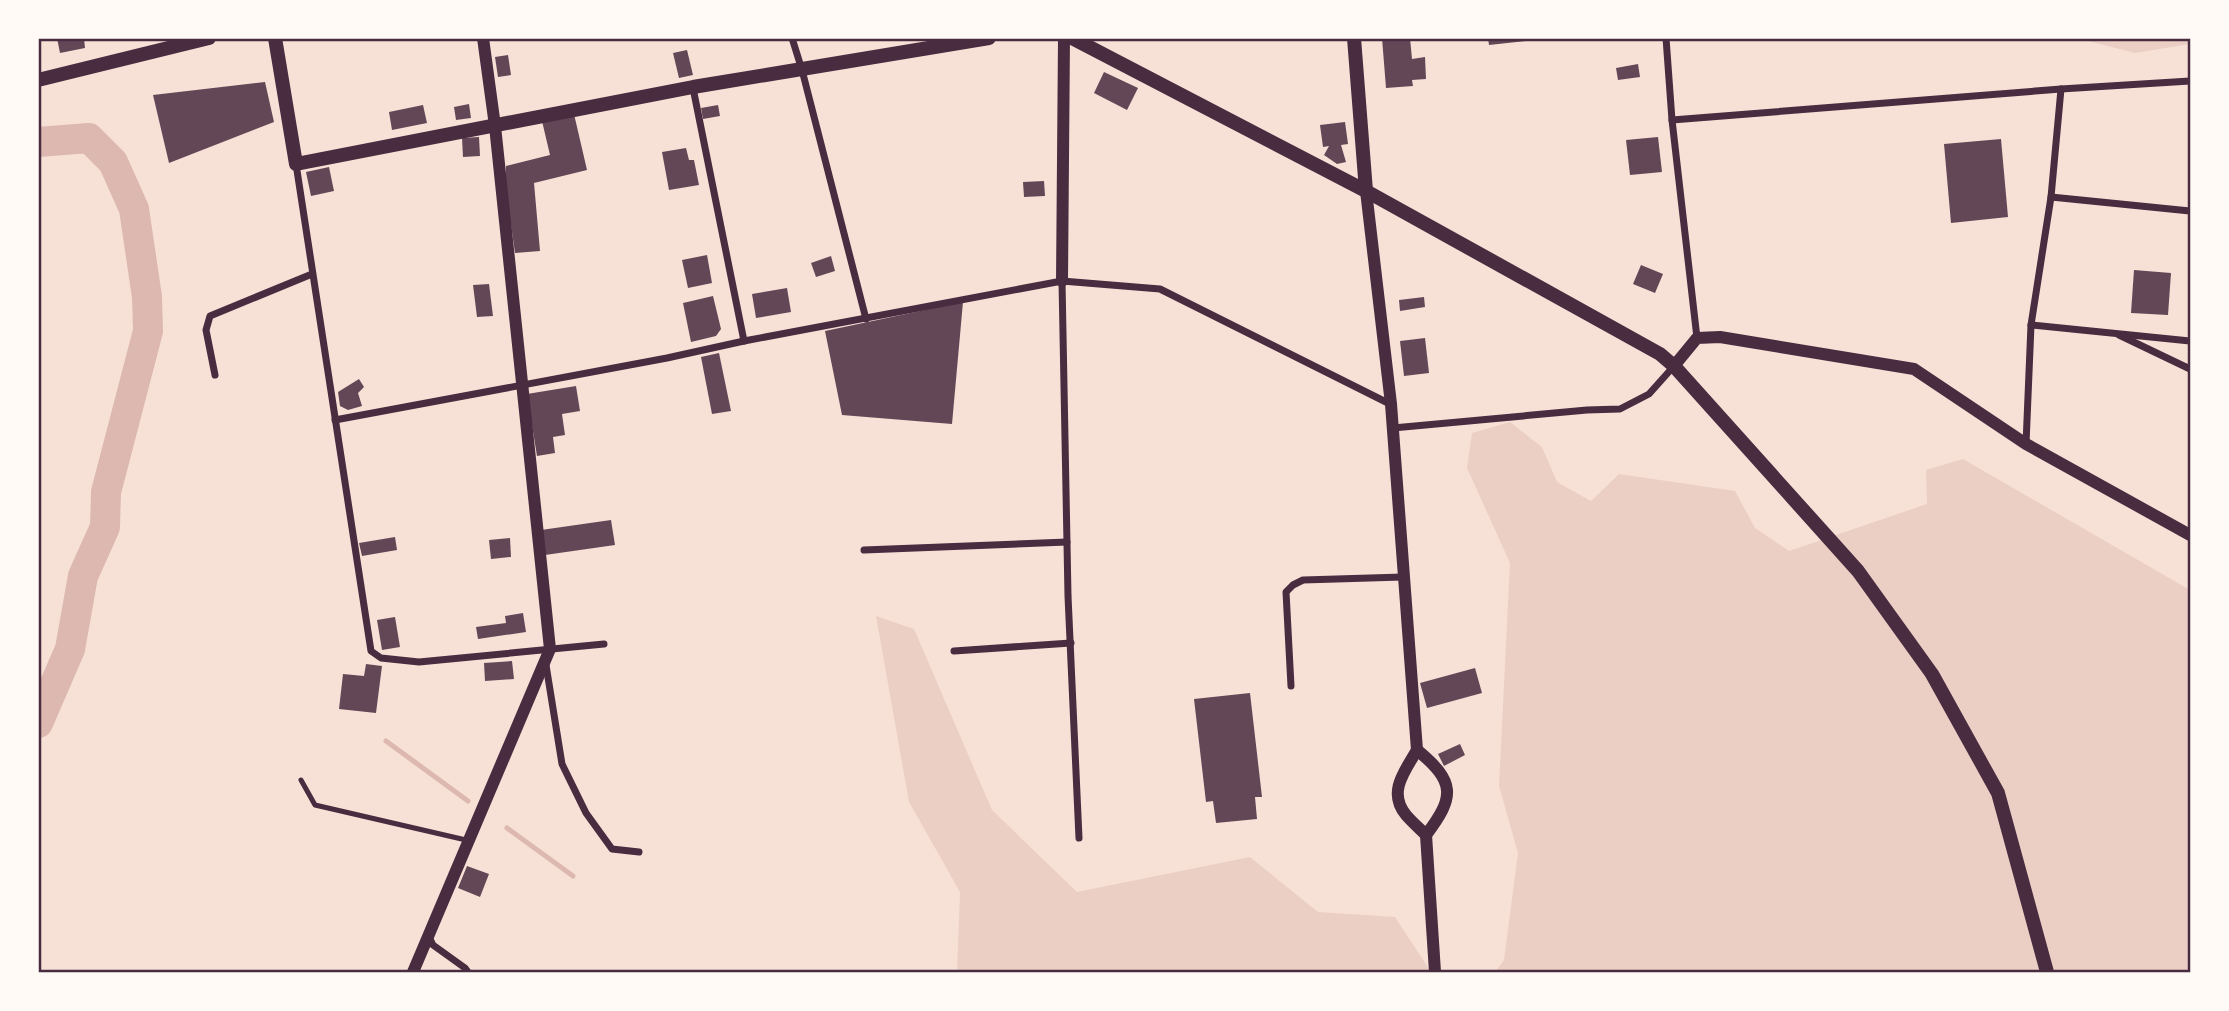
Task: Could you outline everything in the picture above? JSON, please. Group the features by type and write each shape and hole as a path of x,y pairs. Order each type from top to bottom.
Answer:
{"main road":[{"path":"38,79 209,38"},
{"path":"275,38 296,164 693,87 989,38"},
{"path":"1072,38 1366,191 1660,354 1674,366 1858,571 1932,674 1998,793 2047,972"},
{"path":"1354,38 1366,191"}],"street":[{"path":"483,38 522,385 547,655 562,764 586,813 612,849 639,852"},
{"path":"792,38 803,70 866,319"},
{"path":"1064,38 1062,281 1079,838"},
{"path":"1666,38 1672,120 1698,338"},
{"path":"1672,120 2190,81"},
{"path":"693,87 744,341"},
{"path":"2025,444 2031,325 2051,197 2062,89"},
{"path":"296,164 371,651 381,657 419,662 547,655 604,644"},
{"path":"1366,191 1391,404 1415,755 1399,780 1397,790 1408,818 1426,835"},
{"path":"2051,197 2190,211"},
{"path":"215,375 206,330 210,316 312,274"},
{"path":"335,420 1062,281 1160,289 1391,404"},
{"path":"2031,325 2190,341"},
{"path":"2112,332 2190,369"},
{"path":"1393,429 1620,410 1649,394 1698,338 1720,337 1914,369 2025,444 2190,535"},
{"path":"864,550 1068,542"},
{"path":"1291,686 1286,592 1293,585 1303,580 1403,577"},
{"path":"954,651 1071,643"},
{"path":"412,972 547,655"},
{"path":"1415,755 1442,775 1447,793 1442,812 1426,835 1435,972"},
{"path":"428,936 433,944 468,972"}],"lane":[{"path":"301,780 316,805 470,841"}],"shaded area":[{"path":"2190,38 2190,44 2135,53 2080,39"},
{"path":"1510,422 1542,447 1557,482 1591,501 1619,474 1735,491 1755,528 1789,551 1927,504 1926,470 1963,459 2190,590 2190,972 1495,972 1504,960 1518,853 1499,786 1510,563 1467,468 1472,433"},
{"path":"876,616 914,629 992,810 1077,892 1250,857 1318,912 1395,917 1431,972 957,972 960,892 909,802"}],"building":[{"path":"57,38 84,38 85,48 60,53"},
{"path":"1382,38 1410,38 1412,59 1425,57 1426,79 1412,80 1413,86 1386,88"},
{"path":"1488,38 1536,38 1536,40 1489,45"},
{"path":"687,50 693,75 679,78 673,53"},
{"path":"508,55 511,75 498,77 495,57"},
{"path":"1638,64 1640,77 1618,80 1616,68"},
{"path":"1104,72 1138,88 1127,110 1094,93"},
{"path":"265,82 274,122 169,163 153,95"},
{"path":"469,104 471,118 456,120 454,107"},
{"path":"423,105 427,123 392,130 389,112"},
{"path":"718,105 720,116 703,119 701,108"},
{"path":"574,114 587,170 534,183 540,251 515,253 506,189 506,166 550,155 542,121"},
{"path":"1345,122 1348,144 1341,145 1346,162 1337,164 1324,155 1329,146 1323,147 1320,125"},
{"path":"479,137 480,156 463,157 462,138"},
{"path":"1658,137 1662,172 1630,175 1626,140"},
{"path":"2001,139 2008,217 1951,223 1944,144"},
{"path":"686,148 689,160 694,160 699,185 669,190 662,152"},
{"path":"329,167 334,191 311,196 306,172"},
{"path":"1044,181 1045,196 1024,197 1023,182"},
{"path":"707,255 712,283 688,288 682,260"},
{"path":"831,256 835,271 816,277 811,263"},
{"path":"1641,265 1663,274 1655,293 1633,284"},
{"path":"2134,270 2171,273 2168,315 2131,313"},
{"path":"489,284 493,316 477,317 473,285"},
{"path":"787,288 791,312 756,318 752,294"},
{"path":"713,296 721,329 716,336 691,342 683,303"},
{"path":"1424,297 1425,307 1400,311 1399,300"},
{"path":"963,302 952,424 842,415 825,331"},
{"path":"1425,338 1429,373 1404,376 1400,341"},
{"path":"719,353 731,411 712,414 701,357"},
{"path":"359,379 364,387 358,393 362,406 348,410 340,406 338,392"},
{"path":"576,386 580,411 562,414 565,435 553,437 555,453 537,456 527,394"},
{"path":"611,520 615,545 545,555 541,530"},
{"path":"395,537 397,550 362,556 359,543"},
{"path":"510,538 511,557 491,559 489,540"},
{"path":"523,613 526,632 478,639 476,627 506,623 505,616"},
{"path":"395,617 400,647 382,650 377,620"},
{"path":"512,661 514,679 485,681 484,663"},
{"path":"366,664 382,666 376,713 339,709 343,674 364,676"},
{"path":"1475,668 1482,693 1427,708 1420,683"},
{"path":"1250,693 1262,797 1255,797 1257,819 1216,823 1213,801 1206,802 1194,699"},
{"path":"1460,744 1465,755 1444,766 1438,754"},
{"path":"467,866 489,874 480,897 458,888"}],"waterway":[{"path":"38,142 89,138 113,162 134,209 147,297 148,331 106,492 105,527 83,576 70,649 38,723"},
{"path":"386,741 468,801"},
{"path":"507,828 573,876"}]}
